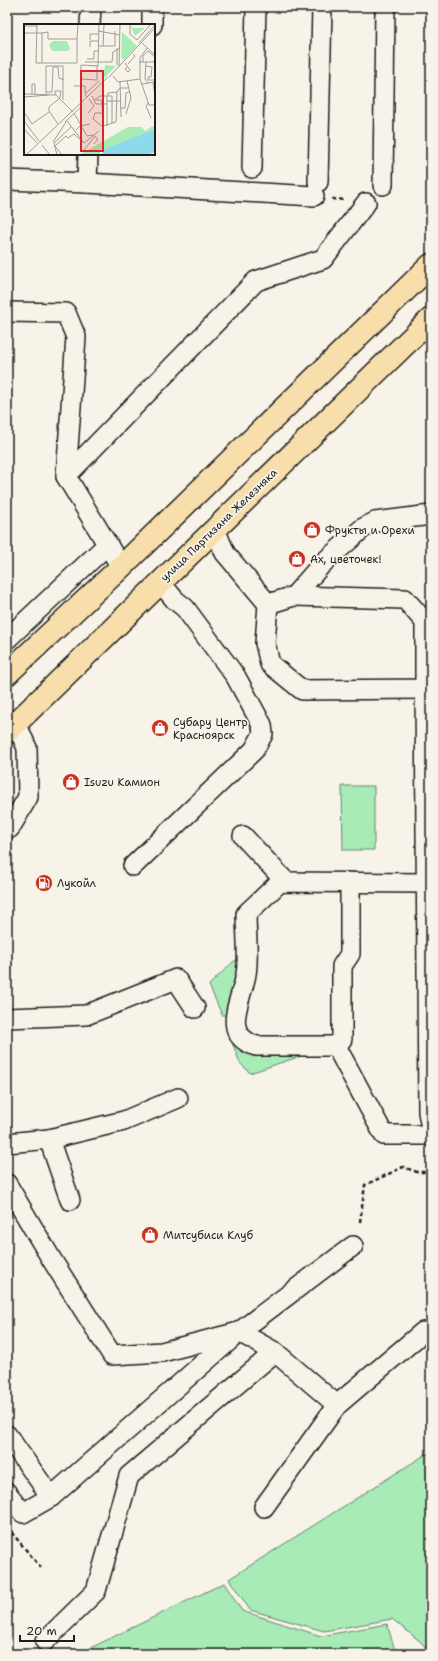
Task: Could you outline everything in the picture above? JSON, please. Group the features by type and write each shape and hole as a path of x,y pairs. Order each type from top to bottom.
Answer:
{"main road":[{"path":"7,674 121,566 431,265"},
{"name":"улица Партизана Железняка","path":"11,727 431,319"}],"lane":[{"path":"90,24 91,7"},
{"path":"152,7 152,24"},
{"path":"252,168 256,7"},
{"path":"7,180 316,189 322,7"},
{"path":"383,185 385,7"},
{"path":"87,183 88,155"},
{"path":"66,476 256,281 323,259 366,203"},
{"path":"7,312 66,313 76,337 66,476 121,566"},
{"path":"294,596 322,564 363,528 375,522 431,515"},
{"path":"215,529 225,553 268,604 265,642 270,664 302,690 428,689"},
{"path":"7,639 108,544"},
{"path":"133,866 254,750 263,734 262,725 236,677 185,608 175,600 160,582"},
{"path":"268,604 294,596 405,599 426,622 428,689 426,883 428,1112 431,1128"},
{"path":"10,828 28,797 27,748 11,727"},
{"path":"243,836 286,882"},
{"path":"350,882 350,954 342,966 342,1039 336,1046 256,1046 245,1042 236,1032 236,1007 246,973 246,914 280,882 350,882 426,883"},
{"path":"7,1018 86,1015 176,979 194,1008"},
{"path":"336,1046 384,1135 431,1135"},
{"path":"7,1143 50,1139 124,1121 178,1098"},
{"path":"50,1139 70,1200"},
{"path":"7,1184 52,1260 112,1355 162,1352 239,1332 275,1352 336,1405"},
{"path":"7,1493 24,1513 51,1497 239,1332 353,1246"},
{"path":"264,1507 336,1405 423,1332"},
{"path":"45,1641 96,1591 129,1476 275,1352"},
{"path":"7,1435 51,1497"}],"path":[{"path":"316,189 366,203"},
{"path":"360,1222 365,1185 403,1167 416,1172 431,1172"},
{"path":"7,1527 42,1569"},
{"path":"225,1654 242,1652 244,1654"}],"green space":[{"path":"342,786 374,786 374,850 343,850"},
{"path":"234,961 238,961 238,974 229,1015 222,1015 209,985"},
{"path":"232,1042 241,1051 251,1055 304,1055 250,1073 240,1063"},
{"path":"431,1451 431,1654 421,1642 392,1619 324,1631 250,1610 229,1579"},
{"path":"224,1583 242,1611 321,1636 387,1624 396,1654 78,1654"}],"place":[{"name":"Фрукты и Орехи","path":"312,530"},
{"name":"Ах, цветочек!","path":"297,559"},
{"name":"Субару Центр Красноярск","path":"160,728"},
{"name":"Isuzu Камион","path":"71,782"},
{"name":"Лукойл","path":"44,883"},
{"name":"Митсубиси Клуб","path":"150,1235"}]}
